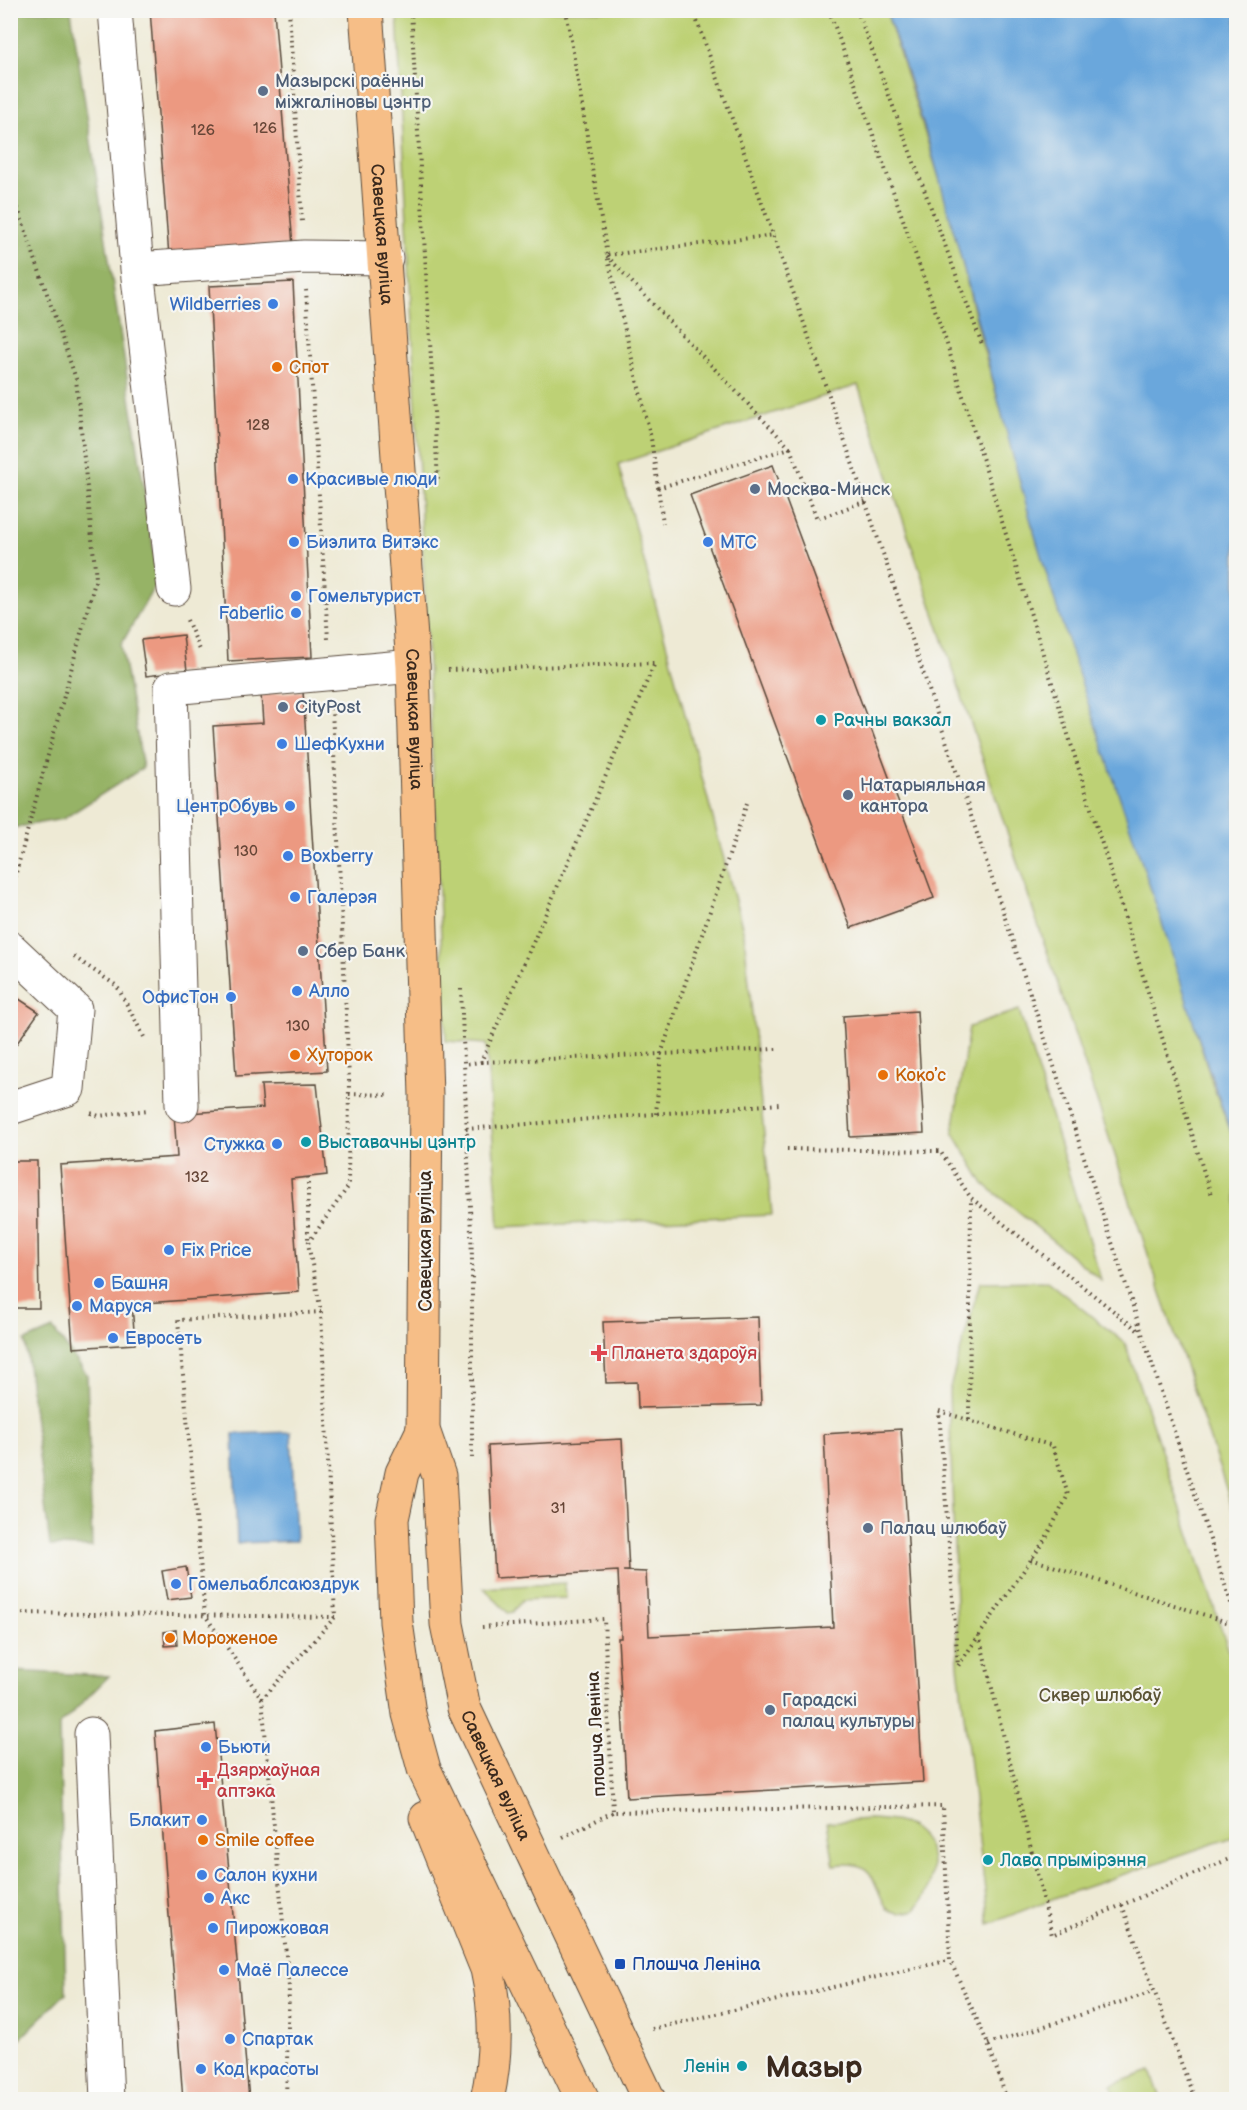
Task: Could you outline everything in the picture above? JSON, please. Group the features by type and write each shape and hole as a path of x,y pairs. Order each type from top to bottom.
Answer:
{"main road":[{"name":"Савецкая вуліца","path":"366,10 386,258 413,666 426,1096 423,1430 439,1476 447,1624 464,1708 649,2100"},
{"name":"Савецкая вуліца","path":"423,1430 402,1473 392,1519 396,1622 409,1714 424,1769 583,2100"},
{"path":"424,1769 422,1797 428,1825 487,1969 492,1990 496,2052 487,2100"}],"street":[{"path":"115,10 137,269 174,589"},
{"path":"137,269 304,257 386,258"},
{"path":"182,1105 171,688 413,666"},
{"path":"10,948 75,1009 68,1089 10,1108"},
{"path":"91,1734 107,2100"}],"path":[{"path":"289,10 330,674 349,1080 348,1187 308,1243"},
{"path":"566,10 607,255 651,438 663,523"},
{"path":"693,10 775,236 866,501 1236,1618"},
{"path":"829,10 945,338 1212,1195"},
{"path":"857,10 982,344"},
{"path":"10,185 76,379 96,578 14,889 10,895"},
{"path":"607,255 775,236"},
{"path":"607,255 790,448 817,519 866,501"},
{"path":"658,488 790,448"},
{"path":"174,589 204,659"},
{"path":"447,670 655,663 481,1062"},
{"path":"656,1114 661,1054 747,803"},
{"path":"10,882 14,889"},
{"path":"464,1064 777,1049"},
{"path":"466,1129 779,1104"},
{"path":"787,1149 940,1151 971,1198 1142,1333"},
{"path":"262,1699 335,1617 321,1312 308,1243 308,1177"},
{"path":"969,1420 971,1198"},
{"path":"286,2100 289,1987 262,1699 204,1615 178,1320 321,1312"},
{"path":"939,1411 969,1420 1053,1446 1068,1496 1046,1538 958,1665 939,1411"},
{"path":"1031,1559 1236,1625"},
{"path":"10,1613 335,1617"},
{"name":"плошча Леніна","path":"482,1638 481,1627 604,1619 613,1812 943,1806 950,1960 988,2044 1007,2100"},
{"path":"979,1635 1052,1935 1236,1856"},
{"path":"555,1840 613,1812"},
{"path":"1122,1905 1195,2100"},
{"path":"645,2030 950,1960"},
{"path":"988,2044 1153,1992"}],"green space":[{"path":"11,11 71,11 158,580 121,645 143,768 63,819 11,828"},
{"path":"397,11 886,11 949,209 982,344 1056,604 1176,964 1213,1086 1236,1145 1236,1518 858,385 618,464 744,934 772,1215 499,1227 486,1044 446,1041"},
{"path":"1019,1010 1101,1280 984,1184 953,1132 969,1027"},
{"name":"Сквер шлюбаў","path":"1047,1281 1125,1343 1236,1672 1236,1836 1057,1897 989,1924 958,1665 949,1391 980,1282"},
{"path":"53,1329 87,1375 92,1547 50,1546 25,1341"},
{"path":"565,1583 566,1598 522,1600 513,1612 508,1613 484,1588"},
{"path":"11,1671 109,1676 59,1726 66,1993 11,2048"},
{"path":"870,1819 907,1825 921,1836 928,1846 932,1868 931,1880 921,1902 914,1911 899,1913 888,1910 874,1881 865,1869 858,1865 834,1865 827,1822"},
{"path":"1151,2071 1161,2099 1105,2099 1116,2096 1112,2085"}],"water":[{"path":"886,11 1236,11 1236,1145 1203,1052 1055,603 1026,504 944,194"},
{"path":"291,1432 296,1541 237,1543 233,1434"}],"building":[{"path":"150,10 274,10 293,246 169,256"},
{"path":"293,282 312,657 228,661 209,286"},
{"name":"Рачны вакзал","path":"773,465 934,898 851,928 690,495"},
{"path":"183,635 187,671 146,676 141,640"},
{"path":"303,691 327,1071 236,1076 213,726 263,723 261,694"},
{"path":"10,993 39,1012 15,1046 10,1042"},
{"name":"Кокоʼс","path":"917,1011 924,1133 850,1137 843,1016"},
{"path":"317,1084 327,1175 291,1179 299,1292 132,1304 135,1344 73,1348 60,1165 177,1157 174,1114 263,1108 261,1085"},
{"path":"10,1161 37,1161 39,1308 10,1308"},
{"path":"758,1317 761,1405 638,1408 637,1382 606,1383 603,1322"},
{"path":"901,1429 923,1782 627,1798 618,1638 621,1638 618,1571 495,1578 488,1446 622,1439 629,1571 623,1571 646,1572 649,1636 833,1627 824,1434"},
{"name":"Гомельаблсаюздрук","path":"186,1567 191,1597 167,1600 162,1571"},
{"name":"Мороженое","path":"176,1630 177,1645 165,1646 164,1632"},
{"path":"215,1724 249,2100 183,2100 155,1731"}],"place":[{"name":"Мазырскі раённы міжгаліновы цэнтр","path":"263,91"},
{"name":"Wildberries","path":"273,304"},
{"name":"Спот","path":"277,367"},
{"name":"Красивые люди","path":"293,479"},
{"name":"Москва-Минск","path":"755,489"},
{"name":"Биэлита Витэкс","path":"294,542"},
{"name":"МТС","path":"708,542"},
{"name":"Гомельтурист","path":"296,596"},
{"name":"Faberlic","path":"296,613"},
{"name":"CityPost","path":"283,707"},
{"name":"Рачны вакзал","path":"821,720"},
{"name":"ШефКухни","path":"282,744"},
{"name":"Натарыяльная кантора","path":"848,795"},
{"name":"ЦентрОбувь","path":"290,806"},
{"name":"Boxberry","path":"288,856"},
{"name":"Галерэя","path":"295,897"},
{"name":"Сбер Банк","path":"303,951"},
{"name":"Алло","path":"297,991"},
{"name":"ОфисТон","path":"231,997"},
{"name":"Хуторок","path":"295,1055"},
{"name":"Кокоʼс","path":"883,1075"},
{"name":"Выставачны цэнтр","path":"306,1142"},
{"name":"Стужка","path":"277,1144"},
{"name":"Fix Price","path":"169,1250"},
{"name":"Башня","path":"99,1283"},
{"name":"Маруся","path":"77,1306"},
{"name":"Евросеть","path":"113,1338"},
{"name":"Планета здароўя","path":"599,1353"},
{"name":"Палац шлюбаў","path":"868,1528"},
{"name":"Гомельаблсаюздрук","path":"176,1584"},
{"name":"Мороженое","path":"170,1638"},
{"name":"Гарадскі палац культуры","path":"770,1710"},
{"name":"Бьюти","path":"206,1747"},
{"name":"Дзяржаўная аптэка","path":"205,1780"},
{"name":"Блакит","path":"202,1820"},
{"name":"Smile coffee","path":"203,1840"},
{"name":"Лава прымірэння","path":"988,1860"},
{"name":"Салон кухни","path":"202,1875"},
{"name":"Акс","path":"209,1898"},
{"name":"Пирожковая","path":"213,1928"},
{"name":"Плошча Леніна","path":"620,1964"},
{"name":"Маё Палессе","path":"224,1970"},
{"name":"Спартак","path":"230,2039"},
{"name":"Ленін","path":"742,2066"},
{"name":"Код красоты","path":"201,2069"}],"district":[{"name":"Мазыр","path":"814,2067"}]}
